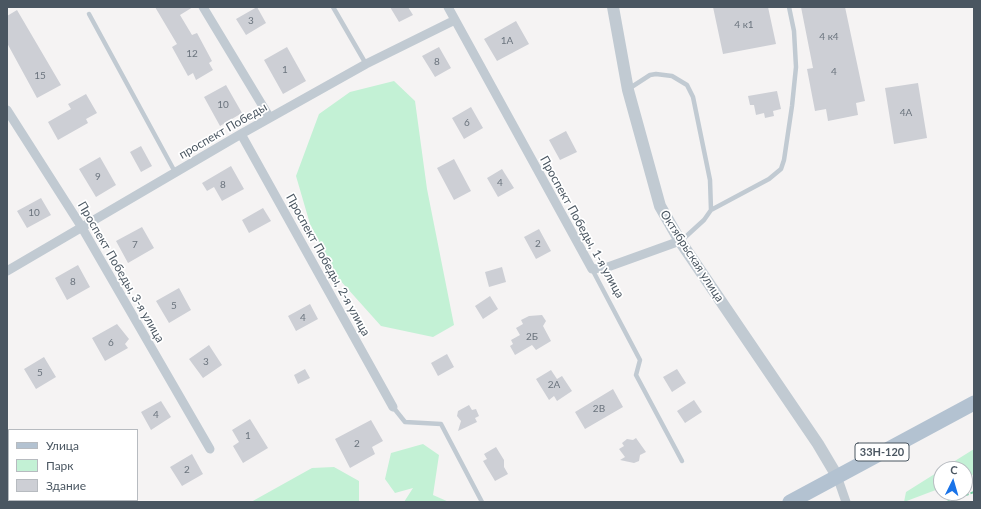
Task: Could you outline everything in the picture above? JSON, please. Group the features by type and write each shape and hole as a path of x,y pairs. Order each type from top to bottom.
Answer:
{"main road":[{"name":"33Н-120","path":"790,502 974,403"}],"street":[{"path":"203,7 270,118"},
{"name":"Проспект Победы, 1-я улица","path":"448,7 592,269"},
{"name":"Октябрьская улица","path":"613,7 628,90 660,206 680,241 818,444 837,476"},
{"name":"проспект Победы","path":"7,271 81,226 241,134 366,64 455,20"},
{"name":"Проспект Победы, 3-я улица","path":"7,110 81,226 210,449"},
{"name":"Проспект Победы, 2-я улица","path":"241,134 393,407"},
{"path":"592,269 605,268 680,241"},
{"path":"837,476 846,502"}],"lane":[{"path":"333,7 366,64"},
{"path":"680,241 704,220 711,210 769,178 781,169 784,160 796,67 794,31 789,7"},
{"path":"89,14 175,172"},
{"path":"628,90 642,79 656,74 672,76 687,85 693,97 710,180 711,210"},
{"name":"Проспект Победы, 1-я улица","path":"592,269 640,360 636,375 682,461"},
{"path":"393,407 405,422 441,424 482,502"}],"path":[{"path":"947,502 974,492"}],"green space":[{"path":"394,81 415,101 427,189 454,325 433,337 381,326 338,278 310,224 296,176 319,114 350,92"},
{"path":"423,444 439,455 433,495 449,502 404,502 413,488 395,493 385,479 391,453"},
{"path":"974,449 974,474 973,461 955,461"},
{"path":"334,467 359,481 359,502 251,502 312,468"},
{"path":"933,475 933,491 904,502 906,492"}],"building":[{"path":"155,7 193,7 180,15 192,35 197,33 212,61 209,63 213,70 196,80 193,73 188,76 172,47 177,44"},
{"path":"257,7 266,23 246,35 236,19"},
{"path":"390,7 408,7 413,15 399,22"},
{"path":"713,7 768,7 776,44 723,54"},
{"path":"801,7 845,7 865,101 856,103 858,115 828,121 826,109 815,111 807,69 813,68"},
{"path":"17,10 61,85 37,98 7,43 7,16"},
{"path":"516,21 529,44 497,61 484,39"},
{"path":"287,47 306,81 283,94 264,60"},
{"path":"439,47 451,68 435,77 422,56"},
{"path":"918,83 927,138 894,144 885,88"},
{"path":"226,85 242,113 220,126 204,97"},
{"path":"777,91 781,109 773,111 774,116 765,118 764,113 756,115 754,105 750,105 748,96"},
{"path":"86,94 97,113 86,119 88,123 58,140 48,122 71,109 68,104"},
{"path":"471,107 483,128 464,139 452,118"},
{"path":"566,131 577,152 560,160 549,140"},
{"path":"141,146 152,166 141,172 130,152"},
{"path":"100,157 116,185 96,197 79,169"},
{"path":"454,159 471,191 454,200 437,168"},
{"path":"231,166 244,189 222,201 214,187 207,191 202,183"},
{"path":"502,169 514,188 498,197 487,178"},
{"path":"41,198 51,215 27,228 17,211"},
{"path":"263,208 271,221 249,233 242,220"},
{"path":"142,227 154,248 128,263 116,241"},
{"path":"539,229 551,251 536,259 524,237"},
{"path":"78,265 90,287 67,300 55,278"},
{"path":"502,267 506,282 489,287 485,272"},
{"path":"179,288 191,310 169,323 156,301"},
{"path":"490,296 498,309 483,319 475,306"},
{"path":"310,304 318,319 296,331 288,316"},
{"path":"542,315 546,321 543,326 551,341 536,350 532,345 515,355 510,346 513,344 511,340 520,335 516,328 523,324 521,320 529,316"},
{"path":"117,324 129,339 125,344 128,348 105,361 92,338"},
{"path":"209,345 222,365 203,378 189,359"},
{"path":"447,354 454,367 438,376 431,363"},
{"path":"44,357 56,377 36,389 24,369"},
{"path":"305,369 310,378 298,384 294,375"},
{"path":"677,369 686,383 672,392 663,377"},
{"path":"551,370 557,379 562,376 572,391 557,401 554,396 549,400 536,379"},
{"path":"613,389 623,407 585,429 575,412"},
{"path":"694,400 702,412 685,423 677,411"},
{"path":"161,401 171,417 151,430 141,412"},
{"path":"469,405 472,410 476,409 479,416 475,418 477,422 458,431 461,421 457,416 458,411"},
{"path":"250,419 268,448 243,463 233,446 239,442 232,430"},
{"path":"371,420 383,441 372,447 375,454 350,468 335,439"},
{"path":"636,438 646,452 640,455 639,461 634,463 620,460 625,457 619,449 624,446 622,443 627,439 633,440"},
{"path":"496,447 504,460 504,467 508,474 495,481 483,461 487,459 484,454"},
{"path":"192,454 203,474 182,486 170,467"}]}
